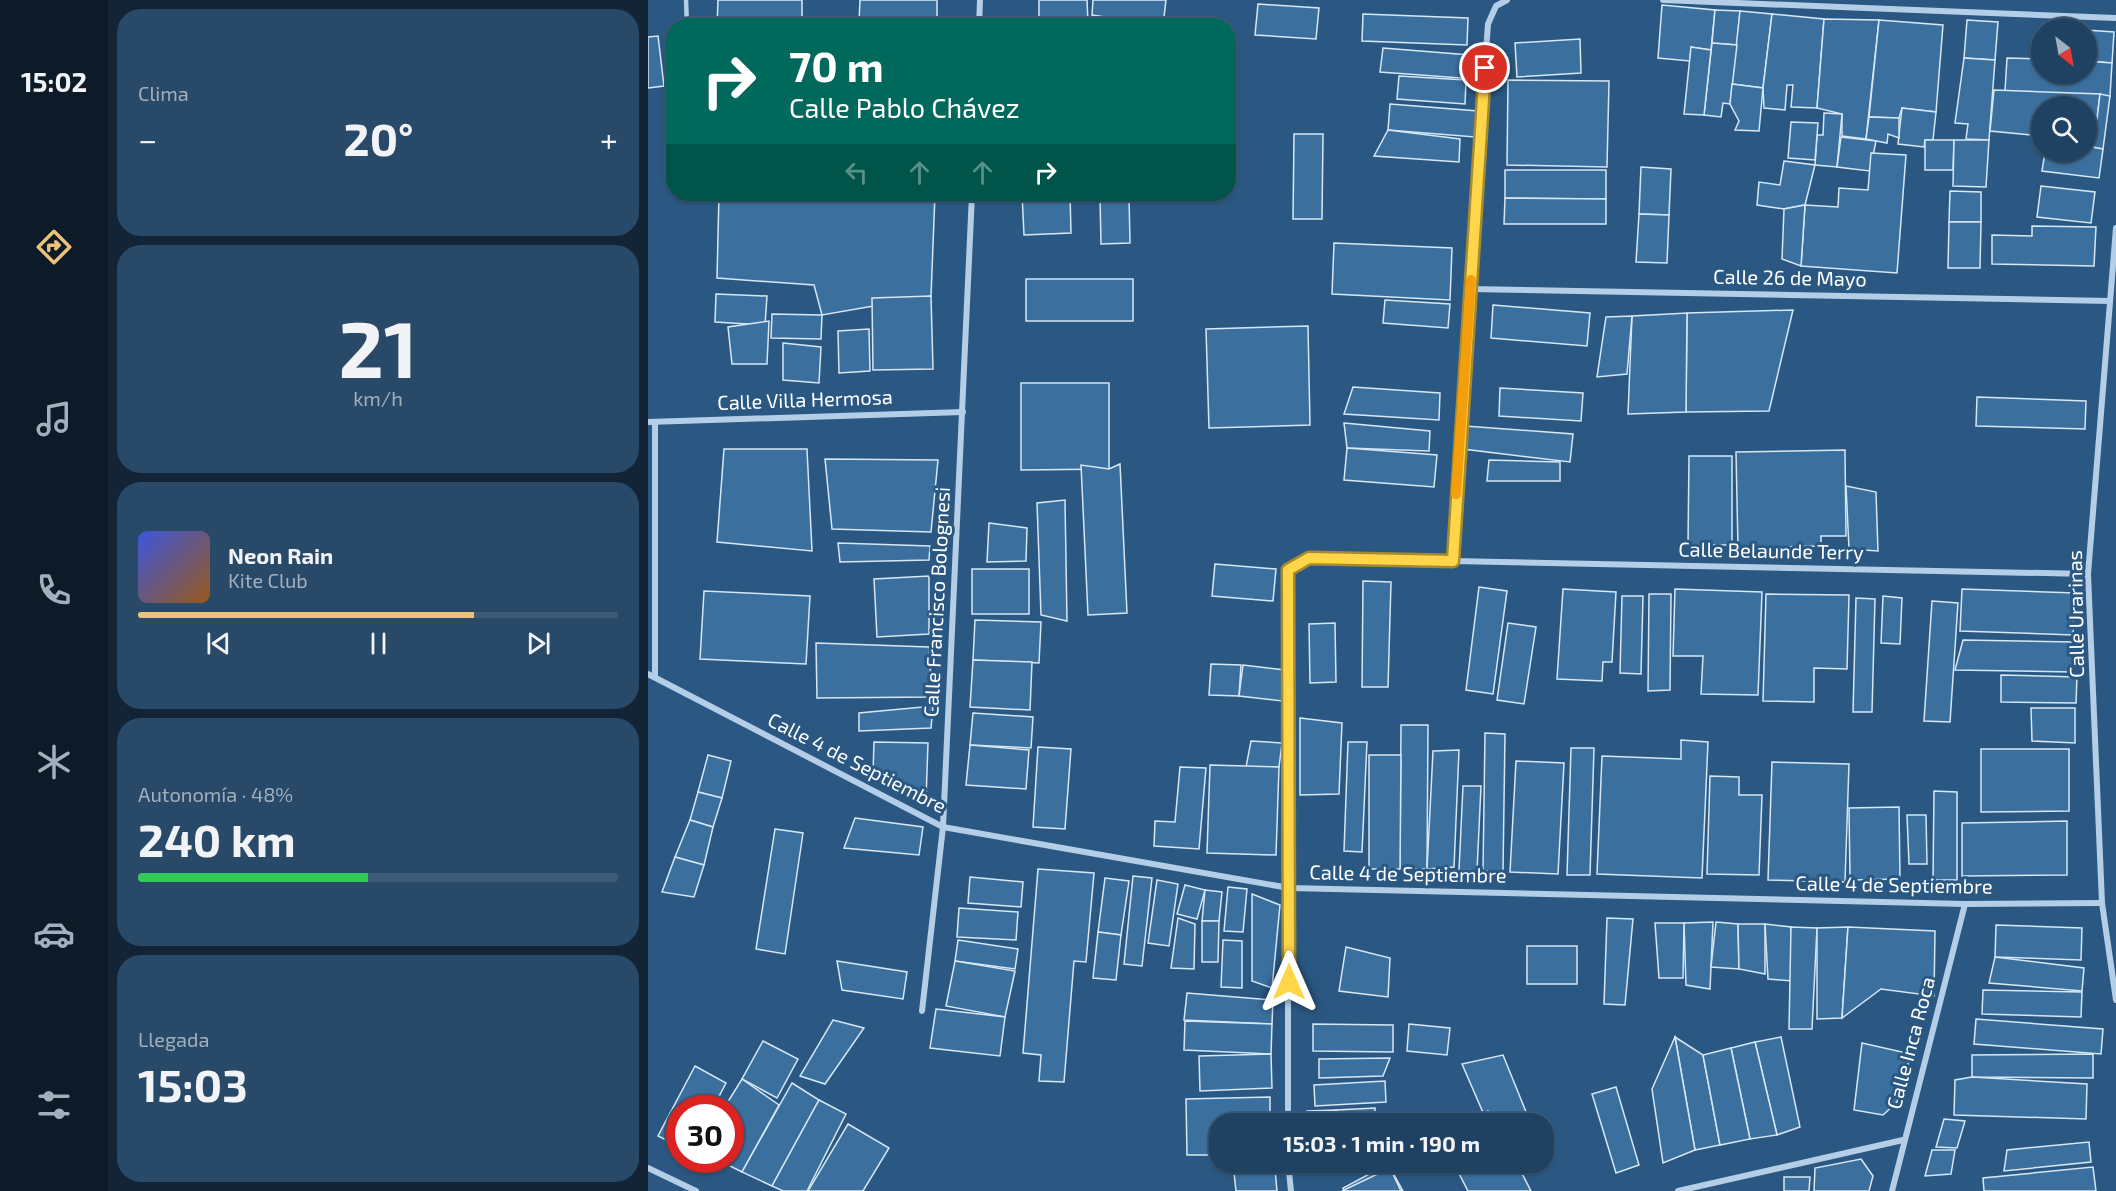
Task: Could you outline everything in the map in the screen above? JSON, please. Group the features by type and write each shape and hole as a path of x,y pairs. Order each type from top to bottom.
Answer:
{"street":[{"path":"979,18 980,0"},
{"path":"1453,561 1488,24 1496,6 1507,0"},
{"path":"1663,0 2116,18"},
{"name":"Calle Francisco Bolognesi","path":"922,1011 943,827 972,201"},
{"name":"Calle Urarinas","path":"2116,228 2088,574 2102,903 2116,1000"},
{"name":"Calle 26 de Mayo","path":"1470,289 2110,301"},
{"name":"Calle Villa Hermosa","path":"652,422 963,412"},
{"path":"651,675 652,422"},
{"name":"Calle Belaunde Terry","path":"1289,888 1288,570 1309,558 2088,574"},
{"name":"Calle 4 de Septiembre","path":"651,675 943,827 1289,888 1965,904 2102,903"},
{"path":"1288,1113 1289,888"},
{"name":"Calle Inca Roca","path":"1892,1191 1903,1140 1965,904"},
{"path":"1678,1191 1903,1140"},
{"path":"648,1168 696,1191"},
{"path":"1289,1173 1291,1191"}],"lane":[{"path":"686,0 687,18"}],"building":[{"path":"718,0 802,0 802,18 717,18"},
{"path":"860,0 937,0 937,18 859,18"},
{"path":"1039,0 1087,0 1088,18 1039,18"},
{"path":"1093,0 1166,0 1164,18 1111,18 1092,15"},
{"path":"1258,4 1319,8 1316,39 1255,35"},
{"path":"1662,5 1715,10 1711,50 1691,47 1690,61 1658,58"},
{"path":"1715,10 1740,11 1737,45 1712,43"},
{"path":"1740,11 1772,14 1763,88 1732,84"},
{"path":"1363,14 1468,18 1467,45 1362,41"},
{"path":"1772,14 1824,19 1817,108 1791,107 1793,85 1787,85 1785,110 1764,108 1763,88"},
{"path":"1824,19 1879,20 1866,139 1842,136 1842,114 1817,108"},
{"path":"1879,20 1943,25 1936,112 1902,108 1899,118 1869,117"},
{"path":"1967,20 1998,22 1995,60 1964,58"},
{"path":"2097,31 2114,32 2112,63 2097,62"},
{"path":"658,36 664,86 648,88 648,37"},
{"path":"1580,39 1581,73 1517,77 1515,43"},
{"path":"1712,43 1737,45 1730,104 1723,103 1721,117 1704,115"},
{"path":"1691,47 1711,50 1704,115 1684,114"},
{"path":"1383,48 1470,55 1474,79 1380,72"},
{"path":"1964,58 1995,60 1989,140 1966,139 1968,124 1955,123"},
{"path":"2007,58 2031,59 2031,84 2097,84 2097,62 2112,63 2110,96 2005,91"},
{"path":"1399,76 1466,80 1465,104 1397,99"},
{"path":"1508,80 1609,81 1607,167 1507,165"},
{"path":"1732,84 1763,88 1759,131 1735,130 1739,121 1730,104"},
{"path":"1994,90 2100,94 2097,119 2097,96 2031,96 2031,135 1990,131"},
{"path":"2100,94 2110,96 2103,149 2097,148"},
{"path":"1390,104 1478,111 1475,137 1388,130"},
{"path":"1902,108 1936,112 1933,140 1925,140 1924,147 1898,144"},
{"path":"1824,113 1842,114 1837,167 1815,165 1817,135 1823,135"},
{"path":"1869,117 1899,118 1899,138 1888,134 1887,143 1866,139"},
{"path":"1791,122 1818,123 1815,160 1788,158"},
{"path":"1388,130 1460,139 1459,162 1374,156"},
{"path":"1294,134 1323,134 1322,219 1293,219"},
{"path":"1841,137 1876,141 1870,171 1837,167"},
{"path":"1925,140 1954,140 1953,170 1925,170"},
{"path":"1954,140 1989,140 1986,187 1953,186"},
{"path":"2097,148 2103,149 2099,178 2042,171 2043,162 2097,162"},
{"path":"1871,153 1906,155 1897,273 1801,266 1805,205 1838,207 1839,188 1868,190"},
{"path":"1784,161 1815,165 1805,205 1784,209 1757,205 1759,182 1780,185"},
{"path":"1641,167 1671,169 1669,215 1639,214"},
{"path":"1505,170 1606,170 1606,199 1505,198"},
{"path":"2041,186 2095,192 2091,223 2037,217"},
{"path":"1950,191 1981,192 1981,222 1949,222"},
{"path":"1505,198 1606,199 1606,224 1504,224"},
{"path":"719,201 935,201 931,296 822,315 814,285 717,278"},
{"path":"1022,201 1070,201 1071,233 1024,235"},
{"path":"1100,201 1129,201 1130,243 1101,244"},
{"path":"1805,205 1801,266 1782,259 1784,209"},
{"path":"1639,214 1669,215 1667,263 1636,262"},
{"path":"1949,222 1981,222 1980,268 1948,268"},
{"path":"2032,226 2096,227 2094,266 1992,264 1992,235 2032,236"},
{"path":"1334,243 1452,248 1450,300 1332,294"},
{"path":"1026,279 1133,279 1133,321 1026,321"},
{"path":"716,294 767,296 765,325 715,322"},
{"path":"931,296 933,369 873,370 872,298"},
{"path":"1385,300 1450,304 1448,328 1383,323"},
{"path":"1493,305 1590,313 1587,346 1491,338"},
{"path":"1793,310 1769,411 1686,412 1687,313"},
{"path":"1687,313 1686,412 1628,414 1632,316"},
{"path":"772,314 822,315 821,339 771,338"},
{"path":"1632,316 1627,374 1597,377 1606,317"},
{"path":"769,321 767,364 732,364 728,327"},
{"path":"1308,326 1310,425 1209,428 1206,329"},
{"path":"869,329 870,371 839,373 838,331"},
{"path":"783,343 821,347 819,383 783,380"},
{"path":"1021,383 1109,383 1109,469 1021,470"},
{"path":"1353,387 1440,393 1439,420 1344,414"},
{"path":"1500,388 1583,393 1581,421 1499,416"},
{"path":"1977,397 2086,401 2085,429 1976,426"},
{"path":"1344,423 1430,431 1429,451 1347,448"},
{"path":"1465,426 1573,434 1570,462 1463,449"},
{"path":"1347,448 1437,455 1434,487 1344,480"},
{"path":"724,449 807,449 812,551 717,542"},
{"path":"1845,450 1846,536 1821,536 1821,546 1738,548 1736,452"},
{"path":"1689,456 1732,456 1732,545 1688,545"},
{"path":"825,459 938,460 931,532 832,529"},
{"path":"1489,460 1560,462 1560,481 1487,481"},
{"path":"1120,464 1127,613 1088,615 1081,465 1109,469"},
{"path":"1846,486 1876,492 1878,551 1849,549"},
{"path":"1065,500 1067,621 1041,615 1037,503"},
{"path":"989,523 1027,528 1026,561 987,562"},
{"path":"838,543 930,546 929,560 840,562"},
{"path":"1215,564 1276,569 1273,601 1212,596"},
{"path":"972,569 1029,569 1029,614 972,614"},
{"path":"929,576 929,634 877,637 874,579"},
{"path":"1363,581 1391,582 1388,687 1362,687"},
{"path":"1479,587 1507,591 1493,694 1466,690"},
{"path":"1563,589 1616,592 1612,662 1603,662 1602,681 1557,679"},
{"path":"1675,589 1762,592 1758,695 1701,694 1703,656 1673,656"},
{"path":"1962,589 2075,593 2073,635 1960,631"},
{"path":"704,591 810,596 806,664 700,659"},
{"path":"1649,594 1671,594 1670,690 1648,691"},
{"path":"1766,594 1849,595 1847,669 1814,668 1814,702 1763,701"},
{"path":"1622,596 1643,596 1641,674 1620,673"},
{"path":"1883,596 1902,598 1900,644 1881,643"},
{"path":"1856,598 1875,599 1872,712 1853,712"},
{"path":"1932,601 1958,603 1950,722 1924,721"},
{"path":"975,620 1041,622 1039,663 973,660"},
{"path":"1335,623 1336,682 1310,683 1309,624"},
{"path":"1508,623 1536,627 1524,704 1497,700"},
{"path":"1963,640 2074,642 2073,672 1955,670"},
{"path":"816,643 929,647 932,697 817,698"},
{"path":"973,660 1032,662 1030,710 970,707"},
{"path":"1211,664 1241,665 1239,696 1209,695"},
{"path":"1243,665 1285,670 1282,701 1239,696"},
{"path":"2001,675 2077,677 2076,703 2001,702"},
{"path":"933,706 931,728 859,731 859,713"},
{"path":"2031,708 2075,708 2075,743 2032,741"},
{"path":"973,713 1033,717 1031,748 970,745"},
{"path":"1300,718 1342,723 1339,794 1300,795"},
{"path":"1401,725 1428,725 1427,869 1400,869"},
{"path":"1485,733 1505,734 1503,871 1483,871"},
{"path":"1681,740 1708,742 1702,878 1597,874 1602,756 1681,759"},
{"path":"1251,741 1282,743 1279,767 1246,767"},
{"path":"874,742 928,743 926,800 873,773"},
{"path":"1348,742 1367,742 1362,852 1344,851"},
{"path":"970,745 1029,750 1026,789 966,785"},
{"path":"1038,747 1071,749 1065,829 1033,827"},
{"path":"1571,748 1594,748 1590,875 1567,875"},
{"path":"1981,749 2069,749 2069,811 1981,812"},
{"path":"1459,750 1454,867 1427,869 1433,751"},
{"path":"708,755 731,761 722,798 698,792"},
{"path":"1369,755 1401,755 1400,869 1369,869"},
{"path":"1516,761 1564,763 1558,874 1510,872"},
{"path":"1772,762 1849,764 1845,882 1768,880"},
{"path":"1210,765 1279,767 1276,855 1207,853"},
{"path":"1180,767 1206,768 1199,849 1154,846 1155,821 1175,822"},
{"path":"1710,776 1739,777 1739,795 1762,795 1759,875 1707,874"},
{"path":"1463,786 1481,786 1477,871 1459,870"},
{"path":"1934,791 1957,792 1957,880 1933,880"},
{"path":"698,792 722,798 713,827 690,820"},
{"path":"1899,807 1900,879 1850,880 1849,808"},
{"path":"1907,815 1926,815 1927,864 1909,864"},
{"path":"855,818 923,827 919,855 844,848"},
{"path":"690,820 713,827 704,865 675,857"},
{"path":"2067,821 2067,875 1962,876 1962,823"},
{"path":"775,829 803,833 785,954 756,949"},
{"path":"675,857 704,865 694,897 662,892"},
{"path":"1038,869 1094,873 1086,962 1074,961 1064,1082 1039,1081 1041,1055 1023,1053"},
{"path":"1133,876 1152,878 1142,966 1124,964"},
{"path":"970,877 1023,882 1021,907 968,903"},
{"path":"1105,878 1129,881 1121,935 1098,932"},
{"path":"1157,880 1178,884 1169,946 1148,943"},
{"path":"1185,885 1205,890 1197,919 1177,914"},
{"path":"1228,887 1247,889 1243,932 1224,931"},
{"path":"1205,890 1222,892 1219,921 1202,921"},
{"path":"1252,894 1280,905 1272,988 1252,981"},
{"path":"959,908 1018,912 1016,940 957,937"},
{"path":"1178,918 1195,924 1194,969 1171,968"},
{"path":"1607,918 1633,919 1625,1005 1604,1004"},
{"path":"1202,921 1219,921 1218,962 1202,962"},
{"path":"1713,922 1710,989 1686,985 1684,923"},
{"path":"1716,922 1738,924 1739,969 1711,967"},
{"path":"1655,923 1684,923 1683,978 1659,978"},
{"path":"1738,924 1765,924 1765,974 1739,969"},
{"path":"1765,924 1791,927 1792,981 1768,979"},
{"path":"1996,925 2082,928 2081,960 1995,957"},
{"path":"1791,927 1817,928 1812,1029 1789,1029"},
{"path":"1848,927 1842,1018 1817,1019 1817,928"},
{"path":"1848,927 1935,931 1934,996 1881,989 1842,1018"},
{"path":"1098,932 1121,935 1116,980 1093,978"},
{"path":"958,940 1018,949 1015,969 955,961"},
{"path":"1223,940 1242,941 1242,988 1221,987"},
{"path":"1527,946 1577,946 1577,984 1527,984"},
{"path":"1346,947 1390,958 1388,997 1339,991"},
{"path":"1995,957 2084,968 2082,991 1989,983"},
{"path":"837,961 907,972 903,999 842,990"},
{"path":"955,961 1015,971 1005,1017 946,1006"},
{"path":"1983,990 2082,992 2081,1017 1982,1014"},
{"path":"1187,993 1273,1000 1272,1024 1184,1020"},
{"path":"936,1009 1005,1017 1000,1056 930,1048"},
{"path":"1976,1019 2103,1029 2101,1054 1974,1044"},
{"path":"833,1020 864,1028 825,1084 800,1076"},
{"path":"1185,1021 1272,1024 1271,1054 1184,1050"},
{"path":"1313,1024 1393,1025 1393,1052 1313,1051"},
{"path":"1409,1024 1450,1028 1447,1055 1407,1051"},
{"path":"1675,1037 1703,1055 1720,1145 1695,1150"},
{"path":"1675,1037 1695,1150 1663,1163 1652,1089"},
{"path":"1781,1037 1800,1127 1777,1135 1755,1042"},
{"path":"763,1041 798,1059 777,1098 742,1079"},
{"path":"1755,1042 1777,1135 1750,1139 1731,1048"},
{"path":"1862,1043 1911,1054 1897,1102 1883,1115 1854,1110"},
{"path":"1731,1048 1750,1139 1720,1145 1703,1055"},
{"path":"1271,1054 1272,1088 1200,1091 1199,1056"},
{"path":"2093,1054 2093,1078 1972,1077 1972,1055"},
{"path":"1503,1055 1527,1113 1483,1113 1462,1064"},
{"path":"1390,1058 1383,1076 1319,1078 1319,1059"},
{"path":"695,1066 726,1083 720,1095 680,1095"},
{"path":"1972,1077 2087,1084 2086,1119 1954,1115 1955,1080"},
{"path":"742,1079 779,1105 744,1168 744,1095 732,1095"},
{"path":"1385,1081 1386,1102 1315,1106 1314,1085"},
{"path":"792,1083 819,1100 772,1186 744,1173 744,1168"},
{"path":"1616,1087 1639,1165 1616,1173 1592,1094"},
{"path":"1270,1097 1270,1113 1209,1113 1209,1155 1187,1155 1186,1099"},
{"path":"819,1100 846,1114 807,1191 783,1191 772,1186"},
{"path":"1375,1108 1375,1113 1336,1113 1336,1110"},
{"path":"1336,1110 1336,1113 1307,1113 1307,1111"},
{"path":"1944,1119 1965,1121 1957,1148 1936,1147"},
{"path":"666,1121 666,1140 658,1136"},
{"path":"848,1124 889,1148 863,1191 808,1191"},
{"path":"2089,1142 2091,1162 2004,1171 2007,1150"},
{"path":"1932,1150 1955,1150 1951,1174 1925,1176"},
{"path":"1861,1159 1873,1176 1869,1191 1814,1191 1815,1168"},
{"path":"2093,1167 2096,1191 1984,1191 1983,1178"},
{"path":"1234,1173 1275,1173 1277,1191 1236,1191"},
{"path":"1371,1173 1393,1173 1403,1191 1344,1191 1343,1188"},
{"path":"1380,1173 1392,1173 1401,1191 1342,1191"},
{"path":"1459,1173 1522,1173 1531,1191 1468,1191"},
{"path":"1784,1177 1810,1177 1809,1191 1784,1191"}],"slow traffic":[{"path":"1456,494 1471,280"}],"route":[{"path":"1289,982 1288,570 1309,558 1453,561 1458,455 1485,68"}]}
